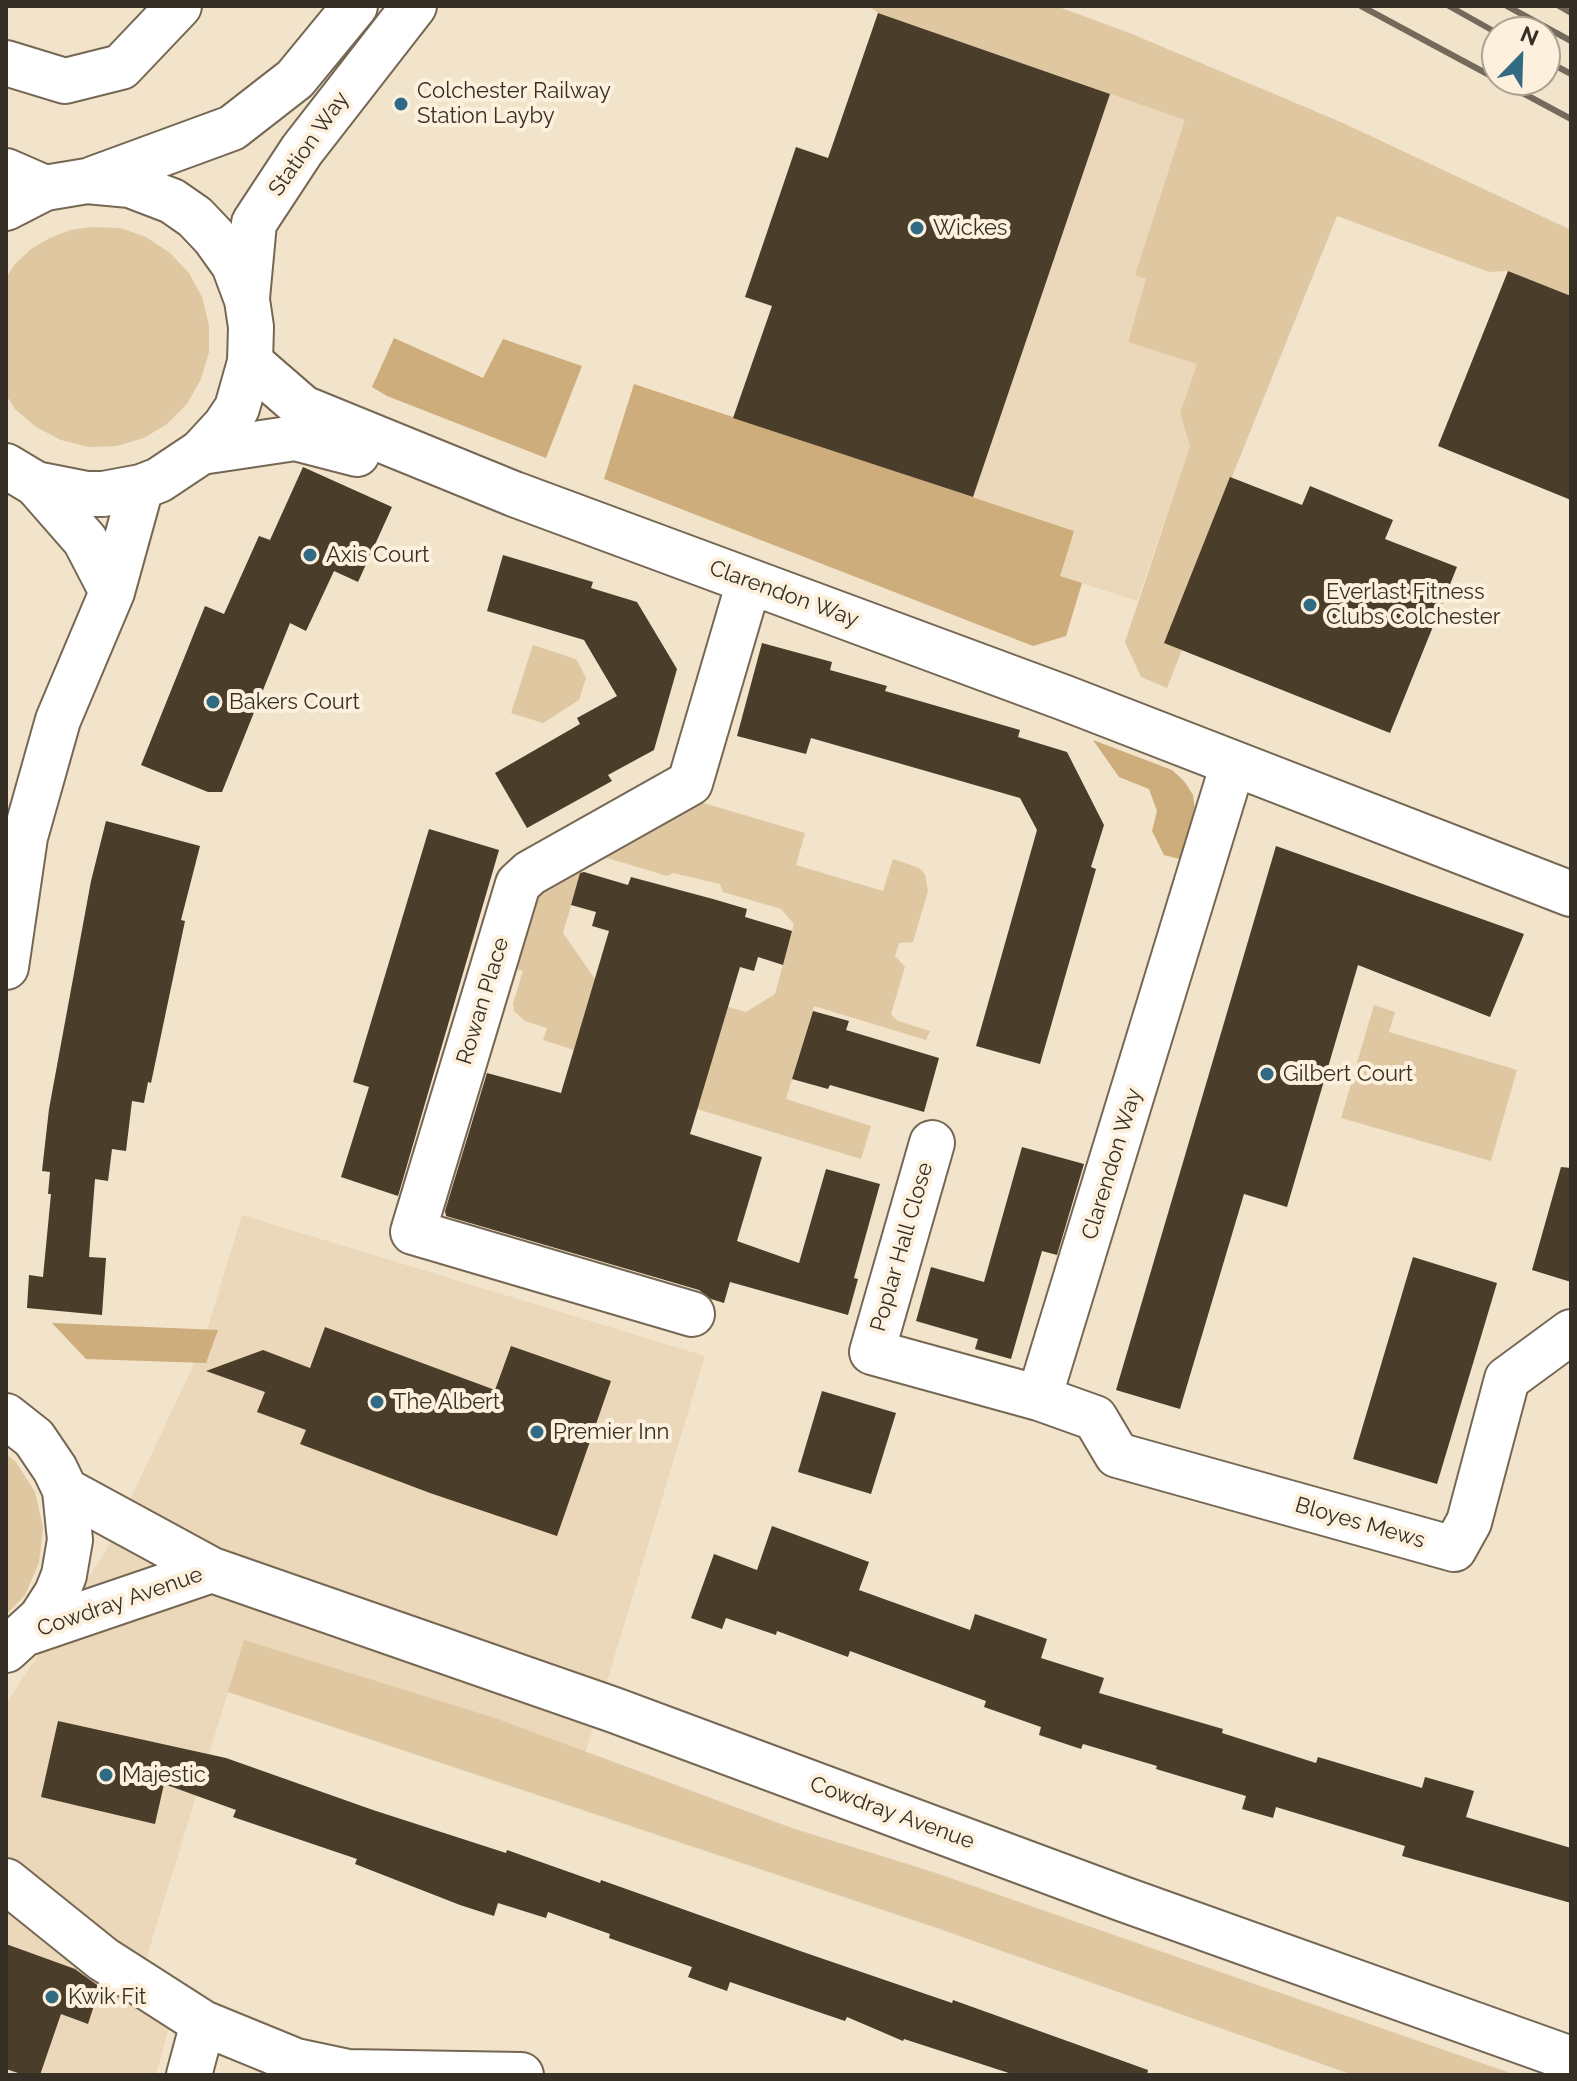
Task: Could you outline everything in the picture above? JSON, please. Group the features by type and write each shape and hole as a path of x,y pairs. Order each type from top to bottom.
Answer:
{"street":[{"path":"6,63 65,81 121,67 179,6"},
{"path":"6,208 66,184 232,128 295,79 355,6"},
{"name":"Station Way","path":"247,300 254,223 302,150 414,6"},
{"path":"6,171 66,184 130,185 172,201 195,217 234,265 247,300 251,327 250,362 237,408 201,452 159,480 141,487 87,494 15,473"},
{"name":"Clarendon Way","path":"250,362 303,408 514,494 1065,698 1571,894"},
{"name":"Clarendon Way","path":"201,452 295,438 514,494"},
{"path":"15,473 85,540 112,592"},
{"path":"6,967 25,837 58,720 112,592 141,487"},
{"name":"Rowan Place","path":"692,1314 413,1232 518,884 530,873 690,783 749,582"},
{"name":"Clarendon Way","path":"1039,1398 1233,764"},
{"name":"Poplar Hall Close","path":"932,1143 872,1352 1039,1398"},
{"name":"Bloyes Mews","path":"1039,1398 1095,1418 1117,1455 1454,1549 1469,1522 1507,1379 1571,1332"},
{"path":"6,1416 41,1448 65,1490 70,1540 64,1575 57,1593 41,1618 17,1642"},
{"name":"Cowdray Avenue","path":"65,1490 212,1570 629,1716 1123,1899 1571,2059"},
{"name":"Cowdray Avenue","path":"17,1642 212,1570"},
{"path":"6,1881 103,1959 203,2023 296,2061 348,2072 521,2075"},
{"path":"189,2075 203,2023"}],"shaded area":[{"path":"869,6 1056,6 1132,34 1343,123 1571,230 1571,296 1508,271 1489,272 1337,216 1165,643 1182,650 1167,688 1141,677 1125,642 1190,446 1180,413 1197,364 1128,342 1146,279 1135,275 1185,120 878,13"},
{"path":"1110,94 1186,120 1136,275 1146,279 1128,341 1197,364 1180,413 1190,446 1137,601 1060,576 1073,530 973,497"},
{"path":"120,228 146,237 170,253 189,273 202,297 209,325 209,352 201,379 187,404 167,424 144,438 117,446 89,447 61,440 36,427 15,409 6,395 6,278 31,249 70,230"},
{"path":"394,338 483,378 503,339 582,366 546,458 387,396 372,387"},
{"path":"634,384 1074,531 1060,576 1082,583 1066,636 1033,646 604,479"},
{"path":"533,645 576,659 586,678 579,700 543,723 511,713"},
{"path":"1093,740 1172,770 1184,781 1193,795 1195,810 1194,825 1183,860 1164,855 1152,831 1157,811 1149,789 1119,777"},
{"path":"700,802 805,833 796,865 883,891 893,859 919,868 925,874 928,891 913,942 899,943 895,956 905,967 891,1014 898,1021 930,1031 926,1040 814,1006 786,1099 871,1126 861,1159 697,1109 728,1007 746,1012 775,994 794,924 781,909 723,892 720,884 673,873 667,876 601,856 584,865 581,871 563,933 595,979 574,1050 543,1040 547,1028 525,1021 514,1011 513,1004 523,971 510,967 537,889 684,805"},
{"path":"1374,1005 1395,1012 1389,1032 1517,1070 1491,1161 1341,1118"},
{"path":"242,1215 705,1356 570,1804 228,1692 147,1956 173,2012 156,2075 6,2075 6,1704 106,1551 202,1347"},
{"path":"52,1323 218,1330 206,1363 86,1359"},
{"path":"6,1454 16,1462 35,1492 43,1527 39,1563 25,1595 6,1615"},
{"path":"244,1640 495,1718 792,1828 936,1873 1516,2075 1353,2075 934,1927 228,1692"}],"building":[{"name":"Wickes","path":"878,13 1110,94 973,497 733,418 772,306 745,297 796,147 828,158"},
{"path":"1508,271 1571,296 1571,500 1438,446"},
{"path":"303,467 392,507 358,582 334,571 306,631 290,623 222,792 208,792 141,765 205,606 224,614 259,536 270,540"},
{"name":"Everlast Fitness Clubs Colchester","path":"1230,477 1302,505 1310,486 1393,520 1385,539 1457,567 1390,733 1164,643"},
{"path":"503,555 593,582 591,588 637,602 677,669 654,750 608,775 612,781 527,828 495,773 580,724 577,718 617,696 584,640 487,611"},
{"path":"762,643 832,662 830,670 887,686 885,691 1020,730 1018,737 1067,752 1104,825 1091,867 1096,869 1040,1064 976,1046 1037,830 1020,798 811,738 806,754 737,736"},
{"path":"106,821 200,846 181,920 185,921 151,1083 148,1082 144,1103 132,1101 126,1151 112,1149 108,1181 95,1179 89,1257 106,1258 102,1315 27,1308 29,1275 43,1277 51,1194 48,1194 50,1172 42,1171 49,1109 91,881"},
{"path":"429,829 499,850 398,1196 341,1177 369,1087 353,1082"},
{"name":"Gilbert Court","path":"1276,846 1524,934 1490,1017 1358,965 1287,1207 1244,1194 1180,1409 1116,1390"},
{"path":"580,873 628,885 631,877 713,899 747,909 745,917 792,931 783,965 758,957 754,971 740,967 690,1134 762,1157 737,1241 799,1263 826,1169 880,1184 854,1278 858,1279 848,1315 730,1282 724,1303 711,1299 699,1290 446,1216 487,1073 561,1093 609,931 592,926 596,912 571,905"},
{"path":"813,1011 849,1021 846,1030 939,1058 924,1112 830,1085 828,1089 792,1079"},
{"path":"1022,1147 1084,1164 1057,1255 1042,1251 1011,1359 975,1349 978,1339 916,1321 931,1267 984,1282"},
{"path":"1561,1167 1571,1168 1571,1282 1532,1270"},
{"path":"1413,1257 1497,1283 1437,1484 1353,1459"},
{"path":"325,1327 495,1390 511,1346 611,1381 557,1536 300,1444 306,1430 257,1412 265,1392 206,1371 263,1350 310,1368"},
{"path":"822,1391 896,1413 871,1494 798,1472"},
{"path":"772,1526 869,1562 859,1590 970,1630 975,1614 1047,1639 1041,1658 1104,1678 1099,1693 1223,1729 1222,1733 1316,1763 1318,1757 1422,1788 1425,1777 1474,1791 1466,1817 1571,1848 1571,1903 1402,1856 1405,1846 1276,1807 1273,1818 1242,1809 1246,1796 1083,1744 1081,1749 1039,1735 1041,1727 984,1707 986,1701 850,1651 848,1657 777,1631 776,1635 726,1618 722,1629 691,1618 714,1554 757,1570"},
{"path":"58,1721 226,1758 373,1810 506,1853 507,1850 600,1883 601,1880 952,2003 953,2000 1148,2070 1147,2075 1015,2075 903,2041 847,2017 845,2021 730,1982 727,1991 688,1977 692,1967 609,1938 610,1934 548,1912 546,1918 498,1903 494,1916 460,1905 355,1864 357,1859 233,1817 236,1810 164,1784 155,1824 41,1797"},
{"name":"Kwik Fit","path":"6,1944 75,1969 100,1987 88,2024 61,2014 40,2075 24,2075 6,2069"}],"railway":[{"path":"1361,6 1571,119"},
{"path":"1449,6 1481,24"},
{"path":"1507,6 1571,41"},
{"path":"1559,6 1571,13"},
{"path":"1561,69 1571,74"}],"place":[{"name":"Colchester Railway Station Layby","path":"401,104"},
{"name":"Wickes","path":"917,228"},
{"name":"Axis Court","path":"310,555"},
{"name":"Everlast Fitness Clubs Colchester","path":"1310,605"},
{"name":"Bakers Court","path":"213,702"},
{"name":"Gilbert Court","path":"1267,1074"},
{"name":"The Albert","path":"377,1402"},
{"name":"Premier Inn","path":"537,1432"},
{"name":"Majestic","path":"106,1775"},
{"name":"Kwik Fit","path":"52,1997"}]}
